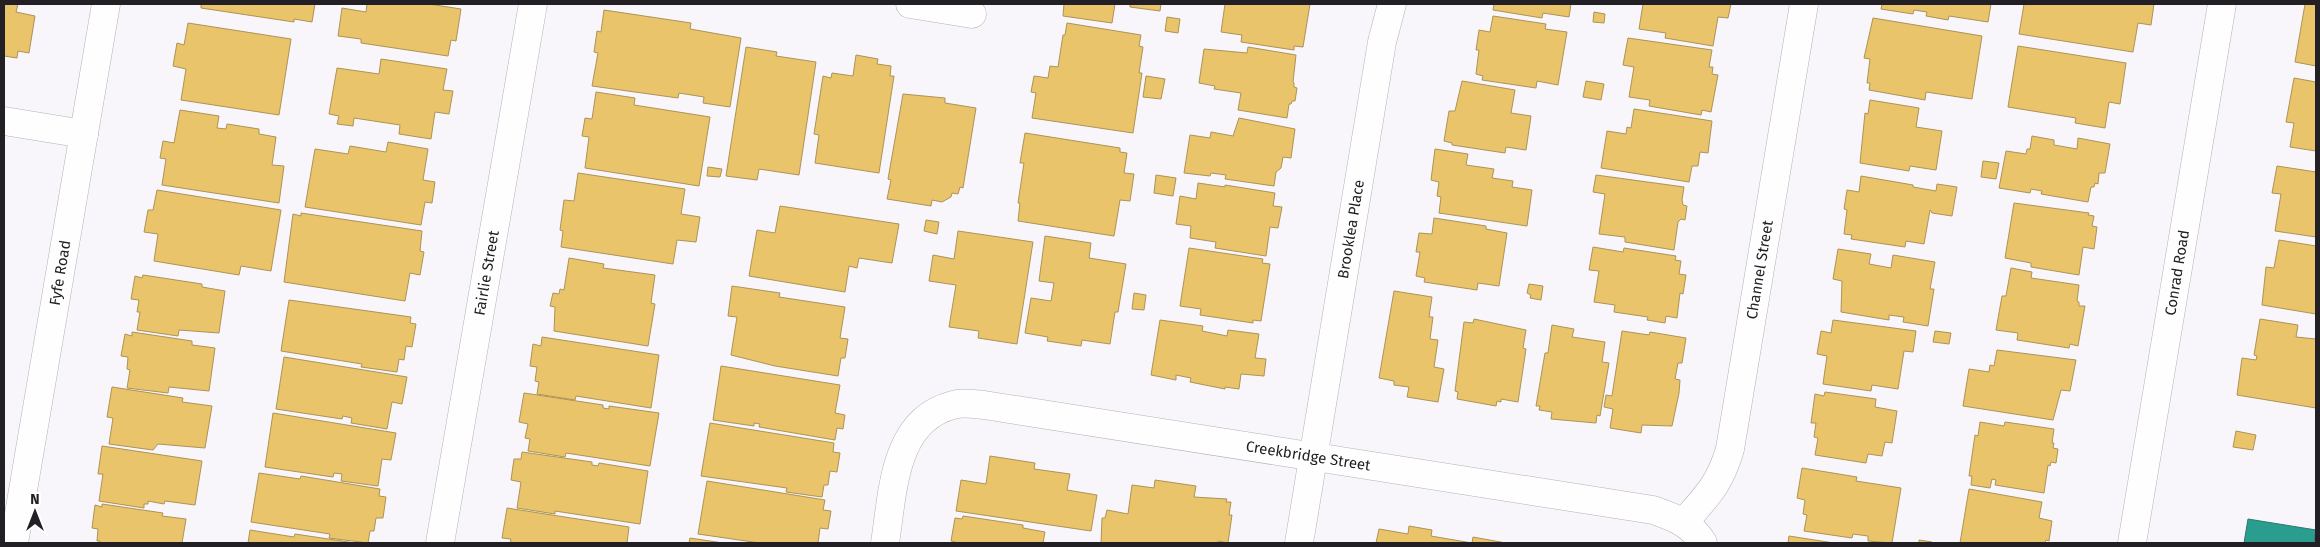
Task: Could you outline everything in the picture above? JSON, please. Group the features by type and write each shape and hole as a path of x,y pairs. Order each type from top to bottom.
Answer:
{"street":[{"name":"Fyfe Road","path":"14,543 106,4"},
{"name":"Fairlie Street","path":"440,543 533,4"},
{"path":"910,4 972,14"},
{"name":"Brooklea Place","path":"1298,543 1382,42 1392,4"},
{"name":"Channel Street","path":"1684,522 1713,490 1724,470 1730,449 1804,4"},
{"name":"Conrad Road","path":"2132,543 2222,4"},
{"path":"4,121 84,134"},
{"name":"Creekbridge Street","path":"884,543 898,463 909,435 930,414 954,404 984,405 1653,510 1684,522"},
{"path":"1684,522 1703,543"}],"building: Homes":[{"path":"4,4 18,4 16,12 35,16 29,53 18,51 17,58 4,56"},
{"path":"201,4 315,4 312,22 294,19 294,22 201,8"},
{"path":"367,4 429,4 461,9 456,41 451,40 448,56 361,43 361,39 338,36 342,8 366,12"},
{"path":"1064,4 1115,4 1112,23 1063,16"},
{"path":"1130,4 1161,4 1160,11 1130,7"},
{"path":"1225,4 1310,4 1303,47 1294,46 1294,50 1241,42 1242,35 1221,32"},
{"path":"1494,4 1571,4 1569,17 1543,13 1542,18 1493,10"},
{"path":"1643,4 1731,4 1728,18 1718,17 1713,46 1665,38 1666,33 1639,29"},
{"path":"1882,4 1991,4 1988,22 1949,16 1948,20 1926,16 1927,12 1914,10 1913,14 1881,9"},
{"path":"2024,4 2154,4 2151,25 2138,23 2133,52 2019,34"},
{"path":"2305,4 2316,4 2316,66 2295,62"},
{"path":"604,10 691,23 690,29 741,38 730,107 703,103 704,97 679,93 678,98 592,86 598,53 594,52 597,31 601,32"},
{"path":"1594,12 1605,14 1604,23 1593,22"},
{"path":"1493,16 1546,24 1545,29 1567,32 1558,85 1537,81 1536,88 1482,80 1483,76 1476,74 1479,50 1476,50 1479,30 1490,32"},
{"path":"1167,17 1180,19 1178,33 1165,31"},
{"path":"1873,18 1982,36 1972,99 1926,92 1925,100 1869,90 1870,83 1867,83 1870,59 1864,58"},
{"path":"188,23 291,39 279,115 181,100 186,69 173,66 177,43 184,45"},
{"path":"1067,23 1141,35 1139,46 1143,47 1139,73 1142,73 1133,133 1032,118 1036,93 1031,92 1034,76 1048,78 1050,66 1058,67 1063,35 1065,35"},
{"path":"1628,38 1712,50 1709,67 1713,67 1712,74 1718,75 1711,112 1702,110 1701,115 1649,106 1650,100 1629,97 1634,67 1623,65"},
{"path":"2018,46 2126,63 2120,104 2109,102 2105,128 2075,123 2076,118 2008,107"},
{"path":"746,47 777,52 776,56 816,62 799,175 759,169 757,180 726,176"},
{"path":"1248,47 1296,55 1293,82 1294,87 1297,88 1295,101 1289,104 1287,118 1238,110 1241,93 1214,89 1215,86 1199,83 1204,49 1247,53"},
{"path":"856,55 878,59 877,64 891,66 890,76 894,76 879,173 815,163 819,135 814,134 823,76 831,78 832,73 853,76"},
{"path":"381,59 447,69 443,90 453,91 449,114 435,112 431,139 399,134 400,125 354,118 353,126 337,124 339,116 329,114 337,68 379,74"},
{"path":"1146,76 1165,79 1161,99 1143,97"},
{"path":"2294,78 2316,82 2316,151 2290,147 2294,123 2286,122"},
{"path":"1462,81 1515,90 1511,113 1531,116 1526,150 1506,147 1505,153 1452,145 1452,143 1444,141 1449,111 1455,111"},
{"path":"1586,81 1604,84 1601,100 1583,97"},
{"path":"596,92 635,98 634,105 710,117 699,186 585,168 589,137 582,136 585,118 592,119"},
{"path":"903,94 945,98 945,103 976,108 963,188 960,187 958,194 952,193 951,197 942,202 932,200 931,206 887,199 891,180 888,179"},
{"path":"1870,100 1919,108 1916,127 1942,131 1936,170 1910,166 1909,171 1860,163 1865,113 1868,114"},
{"path":"1634,109 1712,121 1708,153 1700,152 1698,166 1692,166 1689,182 1601,168 1607,131 1626,134 1627,127 1631,128"},
{"path":"180,110 219,116 217,128 226,129 227,124 259,129 259,134 276,137 272,165 284,166 279,203 162,185 166,159 160,158 163,141 174,143"},
{"path":"1239,118 1295,129 1291,158 1283,157 1281,168 1276,172 1274,186 1225,179 1226,175 1211,173 1210,176 1184,173 1190,135 1210,138 1211,132 1233,136"},
{"path":"1025,133 1120,148 1120,152 1127,153 1124,173 1134,174 1130,201 1120,200 1114,236 1018,221 1020,203 1018,203 1024,163 1020,163"},
{"path":"2032,136 2054,140 2054,145 2077,149 2078,138 2110,144 2105,173 2099,173 2098,184 2095,183 2094,187 2091,187 2088,202 2041,194 2042,191 2031,189 2030,193 1999,188 2006,151 2026,154 2027,149 2030,149"},
{"path":"388,142 428,149 423,180 435,182 432,203 425,202 421,225 305,207 315,149 348,154 350,146 386,152"},
{"path":"1435,149 1468,154 1466,165 1494,169 1492,178 1513,181 1512,187 1532,190 1527,226 1439,213 1441,197 1437,196 1439,182 1431,180"},
{"path":"1983,161 1999,163 1996,179 1981,177"},
{"path":"2277,166 2316,172 2316,237 2275,231 2281,194 2272,193"},
{"path":"708,167 722,169 720,177 707,176"},
{"path":"578,173 685,189 681,214 700,217 696,242 677,240 673,264 561,247 563,231 560,230 564,200 574,201"},
{"path":"1156,175 1176,178 1173,196 1154,193"},
{"path":"1596,175 1684,187 1682,200 1683,205 1687,206 1685,220 1681,219 1678,222 1674,250 1625,242 1625,237 1599,234 1605,194 1593,192"},
{"path":"1861,176 1936,191 1937,184 1957,187 1952,216 1932,213 1930,210 1924,244 1906,241 1905,247 1851,239 1852,235 1844,234 1847,210 1844,209 1847,190 1859,192"},
{"path":"1198,183 1275,193 1273,206 1282,207 1278,228 1270,227 1266,256 1215,248 1216,242 1190,238 1191,226 1176,224 1180,196 1196,199"},
{"path":"157,190 281,210 271,271 241,266 239,275 154,261 158,234 144,232 148,210 153,210"},
{"path":"2014,203 2089,213 2088,215 2094,216 2092,226 2097,227 2094,249 2083,247 2079,275 2031,267 2031,263 2005,258"},
{"path":"780,206 899,224 892,263 859,258 857,268 849,266 845,292 749,276 757,230 775,233"},
{"path":"301,213 422,231 420,251 424,252 420,275 410,273 405,301 284,282 293,214 301,216"},
{"path":"1434,218 1486,226 1486,229 1507,233 1499,286 1478,283 1477,290 1424,282 1425,278 1416,276 1420,252 1416,252 1419,233 1432,234"},
{"path":"926,220 939,222 937,234 924,231"},
{"path":"958,231 1033,242 1017,344 978,338 979,331 949,327 956,285 929,281 933,255 954,259"},
{"path":"1045,236 1091,243 1089,258 1126,264 1118,312 1115,312 1110,344 1082,340 1081,346 1047,341 1048,337 1025,333 1031,298 1051,301 1054,283 1039,281"},
{"path":"2279,240 2316,246 2316,314 2262,305 2266,267 2274,268"},
{"path":"1593,247 1623,252 1624,248 1676,256 1675,260 1681,261 1679,274 1686,275 1683,294 1680,293 1677,318 1666,316 1665,323 1647,320 1648,317 1614,312 1615,305 1594,302 1599,271 1589,270"},
{"path":"1189,248 1263,259 1262,263 1270,264 1261,321 1253,320 1253,323 1200,315 1201,309 1180,306"},
{"path":"1838,249 1871,254 1869,264 1891,268 1893,255 1935,262 1930,289 1934,289 1928,326 1903,322 1904,317 1889,315 1889,320 1841,312 1842,281 1833,279"},
{"path":"569,258 604,264 603,268 655,275 651,303 655,304 648,346 554,331 555,307 550,306 553,293 559,294 560,289 564,290"},
{"path":"2011,268 2032,272 2031,278 2079,285 2077,301 2079,306 2085,306 2078,346 2070,344 2069,348 2017,340 2018,333 1996,330 2002,296 2006,296"},
{"path":"143,275 202,284 202,287 225,291 219,333 179,330 178,336 137,330 140,312 137,312 139,300 131,299 135,276 142,278"},
{"path":"1529,284 1543,286 1541,300 1530,298 1531,295 1527,293"},
{"path":"732,286 780,293 779,297 845,307 840,338 848,339 845,358 841,358 838,376 775,366 731,355 737,317 728,316"},
{"path":"1394,291 1432,297 1429,317 1433,317 1430,339 1438,340 1434,367 1444,369 1438,402 1407,397 1409,387 1394,385 1394,381 1379,378"},
{"path":"1134,293 1146,295 1144,310 1132,309"},
{"path":"289,300 411,317 410,323 416,324 412,347 406,346 404,360 399,359 397,372 361,367 362,364 281,351"},
{"path":"1474,319 1526,330 1523,348 1526,349 1518,402 1501,399 1501,402 1497,401 1496,406 1457,399 1458,392 1455,391 1464,322 1473,323"},
{"path":"2260,319 2298,325 2296,337 2316,339 2316,408 2237,395 2242,358 2256,360 2257,356 2254,355"},
{"path":"1160,320 1203,326 1202,331 1227,336 1228,330 1259,334 1255,358 1266,359 1264,376 1241,374 1239,389 1225,387 1225,389 1190,382 1191,378 1176,375 1176,380 1151,375"},
{"path":"1833,320 1916,331 1913,352 1904,351 1898,389 1872,385 1871,391 1823,384 1827,356 1817,354 1821,331 1831,333"},
{"path":"1552,325 1574,329 1572,337 1605,342 1602,362 1609,363 1600,416 1597,415 1596,423 1551,419 1552,412 1539,410 1540,406 1536,406 1545,353 1548,353"},
{"path":"1622,331 1649,335 1650,332 1686,338 1682,363 1678,363 1675,379 1680,380 1672,426 1642,425 1641,433 1610,428 1613,409 1604,407 1606,395 1612,396"},
{"path":"1935,331 1951,333 1949,344 1933,342"},
{"path":"132,332 192,341 192,345 215,348 209,391 169,387 168,393 127,388 130,370 127,369 128,357 121,356 125,334 132,336"},
{"path":"542,337 659,355 651,408 576,396 575,400 537,394 539,382 535,381 537,367 530,366 533,344 541,346"},
{"path":"1997,350 2076,360 2070,391 2061,390 2053,420 1963,406 1969,369 1989,372 1990,365 1994,366"},
{"path":"284,357 407,377 402,404 392,402 387,429 351,423 352,418 343,416 342,419 276,409"},
{"path":"721,366 840,385 835,413 845,415 843,429 837,428 835,440 759,427 760,424 754,423 754,426 713,420"},
{"path":"112,387 183,398 182,402 212,406 205,448 158,444 153,450 109,444 113,418 107,417"},
{"path":"1825,392 1876,399 1875,407 1897,411 1892,443 1885,442 1882,456 1868,454 1866,463 1815,455 1818,438 1814,437 1816,423 1811,423 1815,394 1824,396"},
{"path":"524,393 603,405 603,408 609,409 609,406 659,413 650,466 566,453 565,457 528,451 530,439 525,438 528,424 519,422"},
{"path":"273,413 396,433 391,460 382,459 378,486 341,481 342,474 334,473 333,477 265,467"},
{"path":"1980,422 2004,426 2005,422 2054,429 2053,448 2058,449 2056,463 2051,462 2050,466 2048,465 2044,493 1995,485 1996,480 1992,479 1990,488 1971,485 1972,476 1969,476 1975,435 1978,436"},
{"path":"710,423 834,443 833,452 840,453 837,472 830,471 828,485 824,485 822,497 786,492 787,488 701,476"},
{"path":"2236,431 2256,435 2253,450 2233,447"},
{"path":"102,446 202,461 195,505 165,501 164,504 148,501 148,504 144,504 144,508 99,501 103,474 98,474"},
{"path":"522,452 592,462 592,465 598,466 599,463 648,471 640,524 555,511 555,514 517,508 521,482 511,480 514,459 521,459"},
{"path":"990,456 1035,463 1034,469 1070,474 1067,490 1097,495 1091,531 956,511 961,480 986,484"},
{"path":"1802,468 1857,477 1856,481 1901,488 1892,543 1868,541 1868,536 1853,534 1852,538 1804,531 1807,515 1803,514 1805,500 1797,498"},
{"path":"259,473 300,479 301,476 380,489 379,496 386,497 383,518 376,518 374,531 370,531 368,543 329,538 330,534 251,522"},
{"path":"1155,480 1196,486 1194,497 1227,499 1226,502 1231,502 1229,515 1232,515 1228,543 1218,541 1217,543 1101,543 1102,518 1105,518 1107,510 1128,514 1132,485 1154,488"},
{"path":"707,481 825,500 823,510 831,511 828,529 820,528 818,543 760,543 698,534"},
{"path":"1969,489 2042,502 2039,518 2052,521 2049,541 2046,540 2045,543 1960,543"},
{"path":"102,504 163,513 162,516 186,519 182,543 100,543 100,541 97,541 98,529 92,528 95,505 102,507"},
{"path":"507,508 629,527 627,543 510,543 511,539 502,538"},
{"path":"963,516 1023,525 1023,528 1045,532 1043,543 959,543 951,541 955,518 962,519"},
{"path":"1409,526 1432,530 1431,536 1472,543 1376,543 1379,529 1408,534"},
{"path":"250,530 294,537 295,534 355,543 248,543"},
{"path":"1789,536 1834,543 1788,543"},
{"path":"1473,537 1506,543 1472,543"},
{"path":"690,538 723,543 689,543"},
{"path":"1919,540 1932,542 1932,543 1919,543"}],"building: Schools":[{"path":"2248,519 2316,530 2314,543 2244,543"}]}
